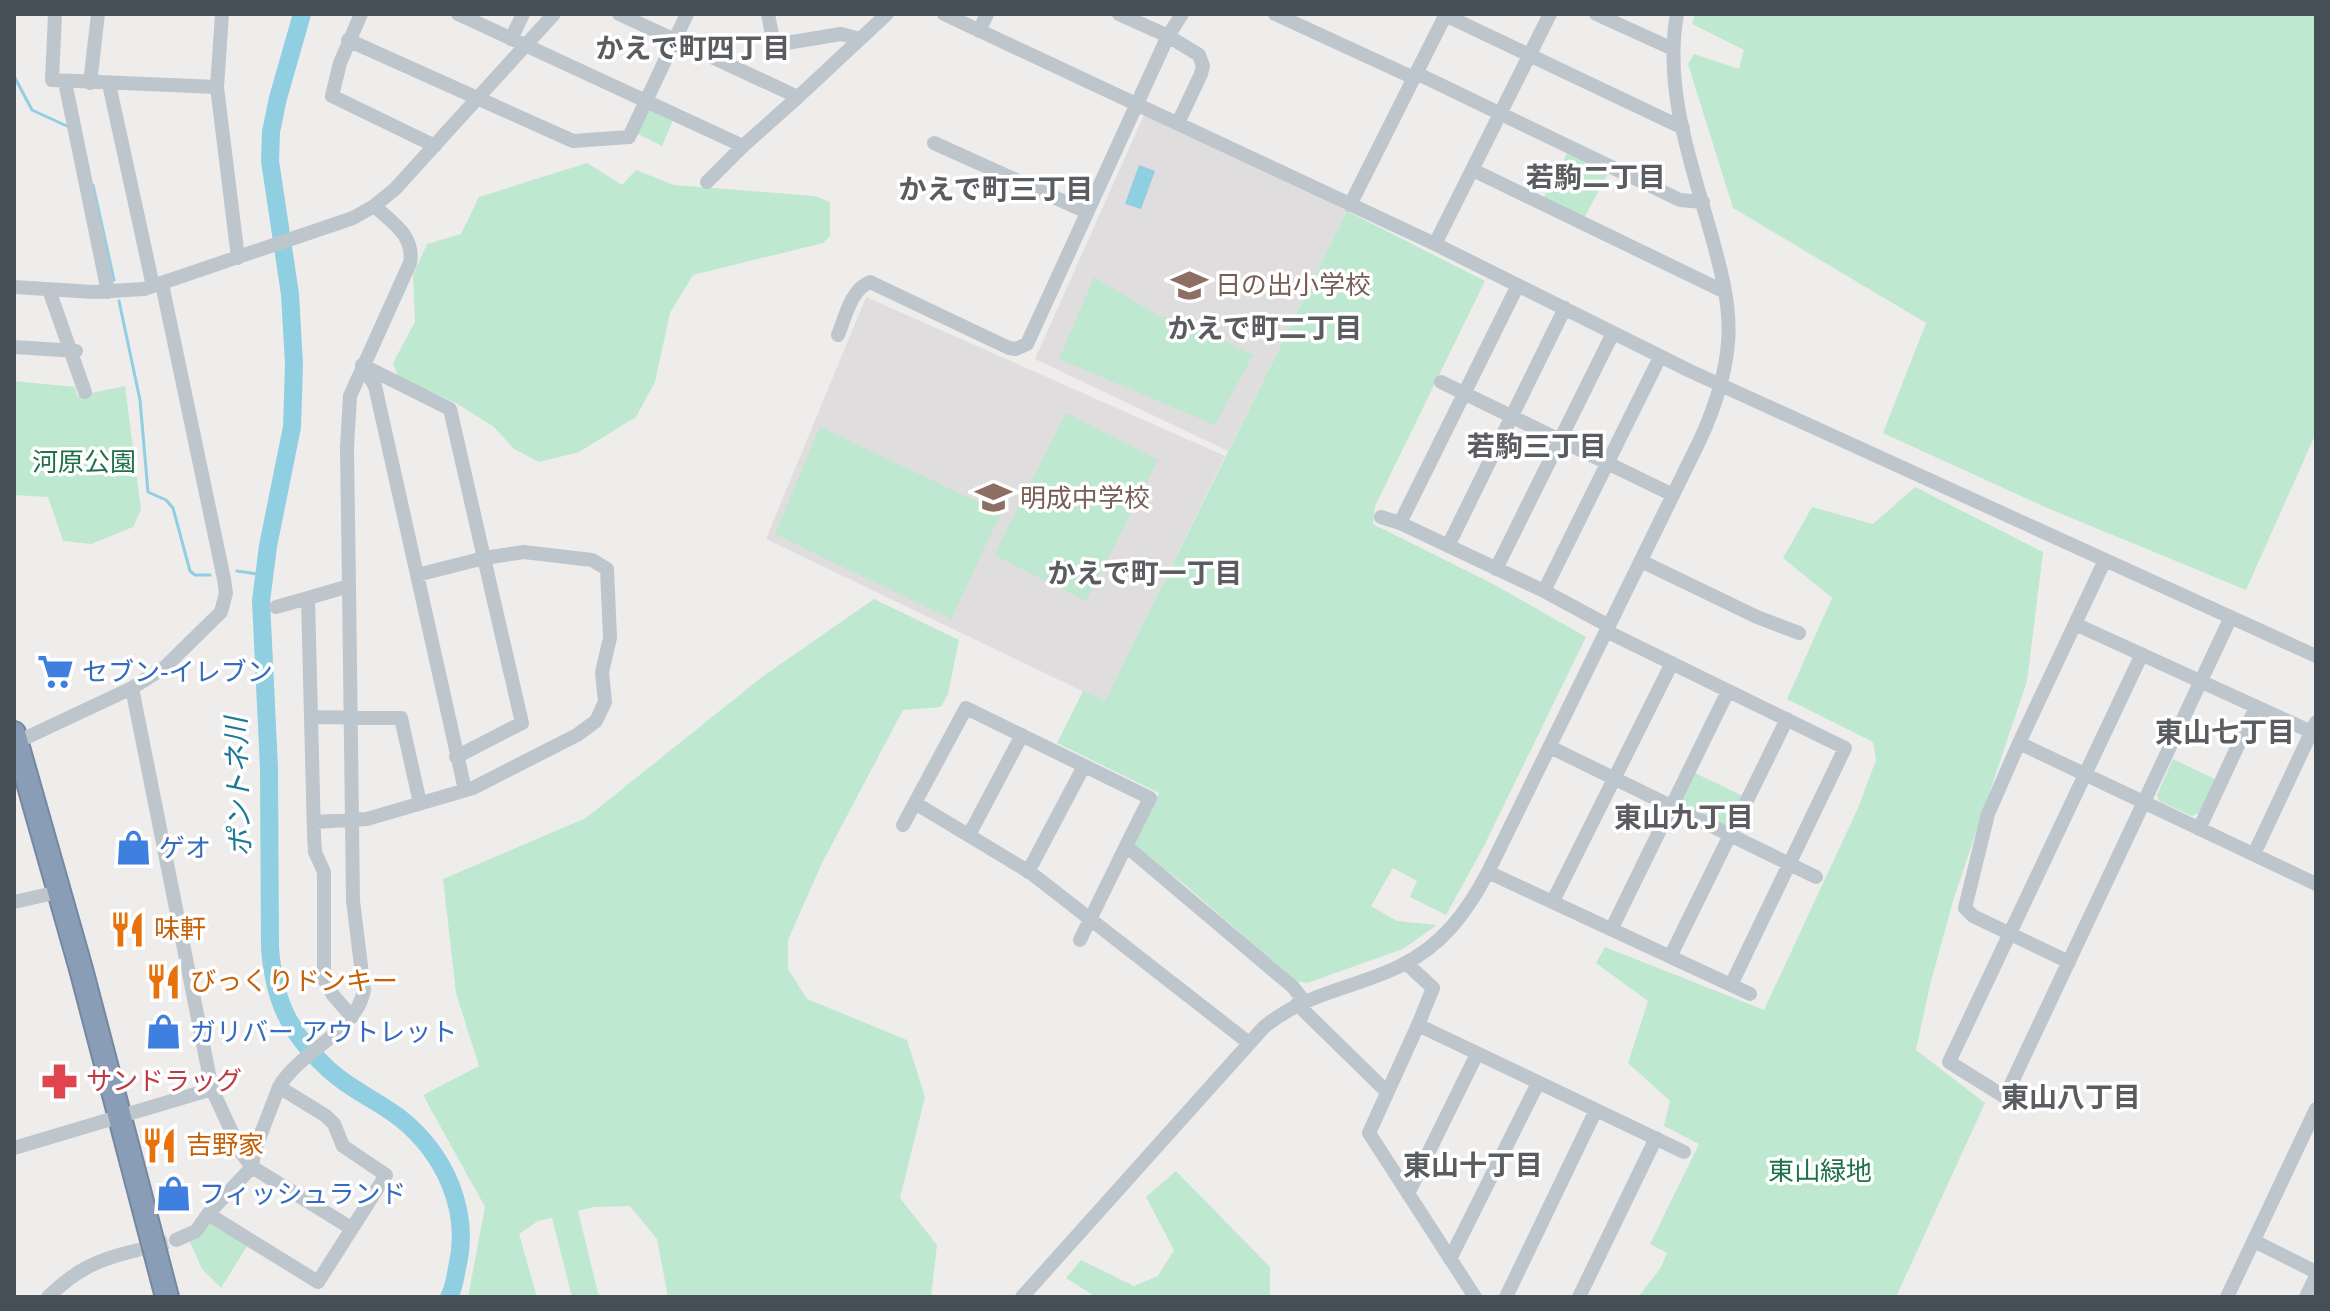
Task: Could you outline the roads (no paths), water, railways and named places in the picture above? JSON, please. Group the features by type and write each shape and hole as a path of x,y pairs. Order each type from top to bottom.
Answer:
{"highway":[{"path":"16,738 167,1297"}],"street":[{"path":"55,14 52,80 217,87"},
{"path":"90,83 98,14"},
{"path":"222,14 217,87 238,258"},
{"path":"361,14 348,40 332,96 435,146"},
{"path":"458,14 743,146"},
{"path":"518,42 523,14"},
{"path":"14,287 108,292 157,285 345,222 374,206 395,189 477,99 518,42 554,14"},
{"path":"619,14 798,97"},
{"path":"348,40 573,141 629,137 687,14"},
{"path":"768,14 774,45 841,34 860,39"},
{"path":"707,182 887,14"},
{"path":"944,14 1435,244 1660,357 2316,656"},
{"path":"979,31 987,14"},
{"path":"1119,14 1168,36 1199,55 1203,66 1178,123"},
{"path":"838,335 855,295 862,285 870,282 1009,348 1022,348 1033,333 1136,104 1168,36 1182,14"},
{"path":"1275,14 1502,114 1680,200 1703,202"},
{"path":"1350,205 1446,14 1683,128"},
{"path":"1435,244 1550,14"},
{"path":"1596,14 1673,49"},
{"path":"1022,1297 1249,1043 1277,1017 1301,1003 1406,963 1424,953 1449,931 1468,908 1488,872 1673,495 1710,417 1721,384 1728,341 1725,292 1677,103 1673,49 1677,14"},
{"path":"65,82 108,292"},
{"path":"16,738 132,688 165,667 215,620 226,593 109,84"},
{"path":"934,143 1087,212"},
{"path":"1473,170 1725,292"},
{"path":"176,1240 196,1231 252,1167 254,1152 287,1074 352,1017 364,990 354,924 348,405 352,388 412,256 406,237 374,206"},
{"path":"1400,523 1518,285"},
{"path":"49,290 76,351 85,392"},
{"path":"1448,546 1565,308"},
{"path":"1496,569 1613,333"},
{"path":"14,347 76,351"},
{"path":"1544,591 1660,357"},
{"path":"362,365 450,409 522,723 456,757"},
{"path":"362,365 375,386 465,790"},
{"path":"1441,382 1673,495"},
{"path":"1381,517 1544,591 1672,663 1845,748 1731,985"},
{"path":"314,822 354,821 465,790 577,735 596,721 605,702 602,672 610,638 607,569 602,564 592,560 524,552 484,558 417,575"},
{"path":"2069,962 1968,912 1964,902 1988,814 2105,560"},
{"path":"1641,561 1757,617 1799,633"},
{"path":"276,607 349,586"},
{"path":"308,598 315,852 324,872 324,979 352,1017"},
{"path":"2142,654 1949,1062 2005,1097 2231,617"},
{"path":"2075,624 2256,707 2314,729 2254,854"},
{"path":"1553,901 1672,663"},
{"path":"132,688 212,1089 241,1152 252,1167 351,1228"},
{"path":"1612,928 1728,691"},
{"path":"2199,829 2256,707"},
{"path":"903,825 966,708 1150,798 1080,940"},
{"path":"312,717 401,718 420,803"},
{"path":"1671,955 1787,719"},
{"path":"969,835 1022,735"},
{"path":"2019,743 2316,884"},
{"path":"1550,747 1816,877"},
{"path":"1028,872 1084,766"},
{"path":"915,803 1028,872 1249,1043"},
{"path":"1126,846 1293,987 1301,1003 1387,1092"},
{"path":"1488,872 1750,994"},
{"path":"14,902 58,892"},
{"path":"1406,963 1433,988 1369,1133 1475,1297"},
{"path":"1418,1025 1684,1152"},
{"path":"1408,1194 1477,1054"},
{"path":"1450,1259 1538,1083"},
{"path":"208,1214 318,1282 386,1175 343,1146 334,1124 326,1116 279,1087"},
{"path":"14,1148 212,1089"},
{"path":"2227,1297 2310,1138 2316,1109"},
{"path":"1506,1297 1596,1110"},
{"path":"1579,1297 1656,1138"},
{"path":"2254,1241 2316,1274 2306,1297"},
{"path":"48,1297 86,1266 100,1259 134,1251"}],"water":[{"path":"1139,165 1155,171 1141,209 1125,204"}],"waterway":[{"name":"ポントネ川","path":"302,14 278,98 271,132 270,161 290,294 294,364 292,427 268,546 261,601 269,768 272,966 285,1013 312,1053 342,1080 400,1118 416,1132 442,1166 451,1185 460,1226 460,1247 449,1297"},
{"path":"14,76 32,110 69,127"},
{"path":"93,185 114,280"},
{"path":"119,301 140,400 148,492 166,500 173,508 190,571 195,575 210,575"},
{"path":"237,571 264,575"}],"tunnel":[{"path":"134,1251 176,1240"}],"place":[{"name":"日の出小学校","path":"1189,285"},
{"name":"明成中学校","path":"994,498"},
{"name":"セブン-イレブン","path":"56,672"},
{"name":"ゲオ","path":"133,848"},
{"name":"味軒","path":"128,929"},
{"name":"びっくりドンキー","path":"164,981"},
{"name":"ガリバー アウトレット","path":"164,1032"},
{"name":"サンドラッグ","path":"60,1081"},
{"name":"吉野家","path":"160,1145"},
{"name":"フィッシュランド","path":"173,1194"}],"district":[{"name":"かえで町四丁目","path":"693,48"},
{"name":"若駒二丁目","path":"1596,177"},
{"name":"かえで町三丁目","path":"996,189"},
{"name":"かえで町二丁目","path":"1265,328"},
{"name":"若駒三丁目","path":"1537,446"},
{"name":"かえで町一丁目","path":"1145,573"},
{"name":"東山七丁目","path":"2225,732"},
{"name":"東山九丁目","path":"1684,817"},
{"name":"東山八丁目","path":"2071,1097"},
{"name":"東山十丁目","path":"1473,1165"}],"park label":[{"name":"河原公園","path":"84,462"},
{"name":"東山緑地","path":"1820,1171"}]}
